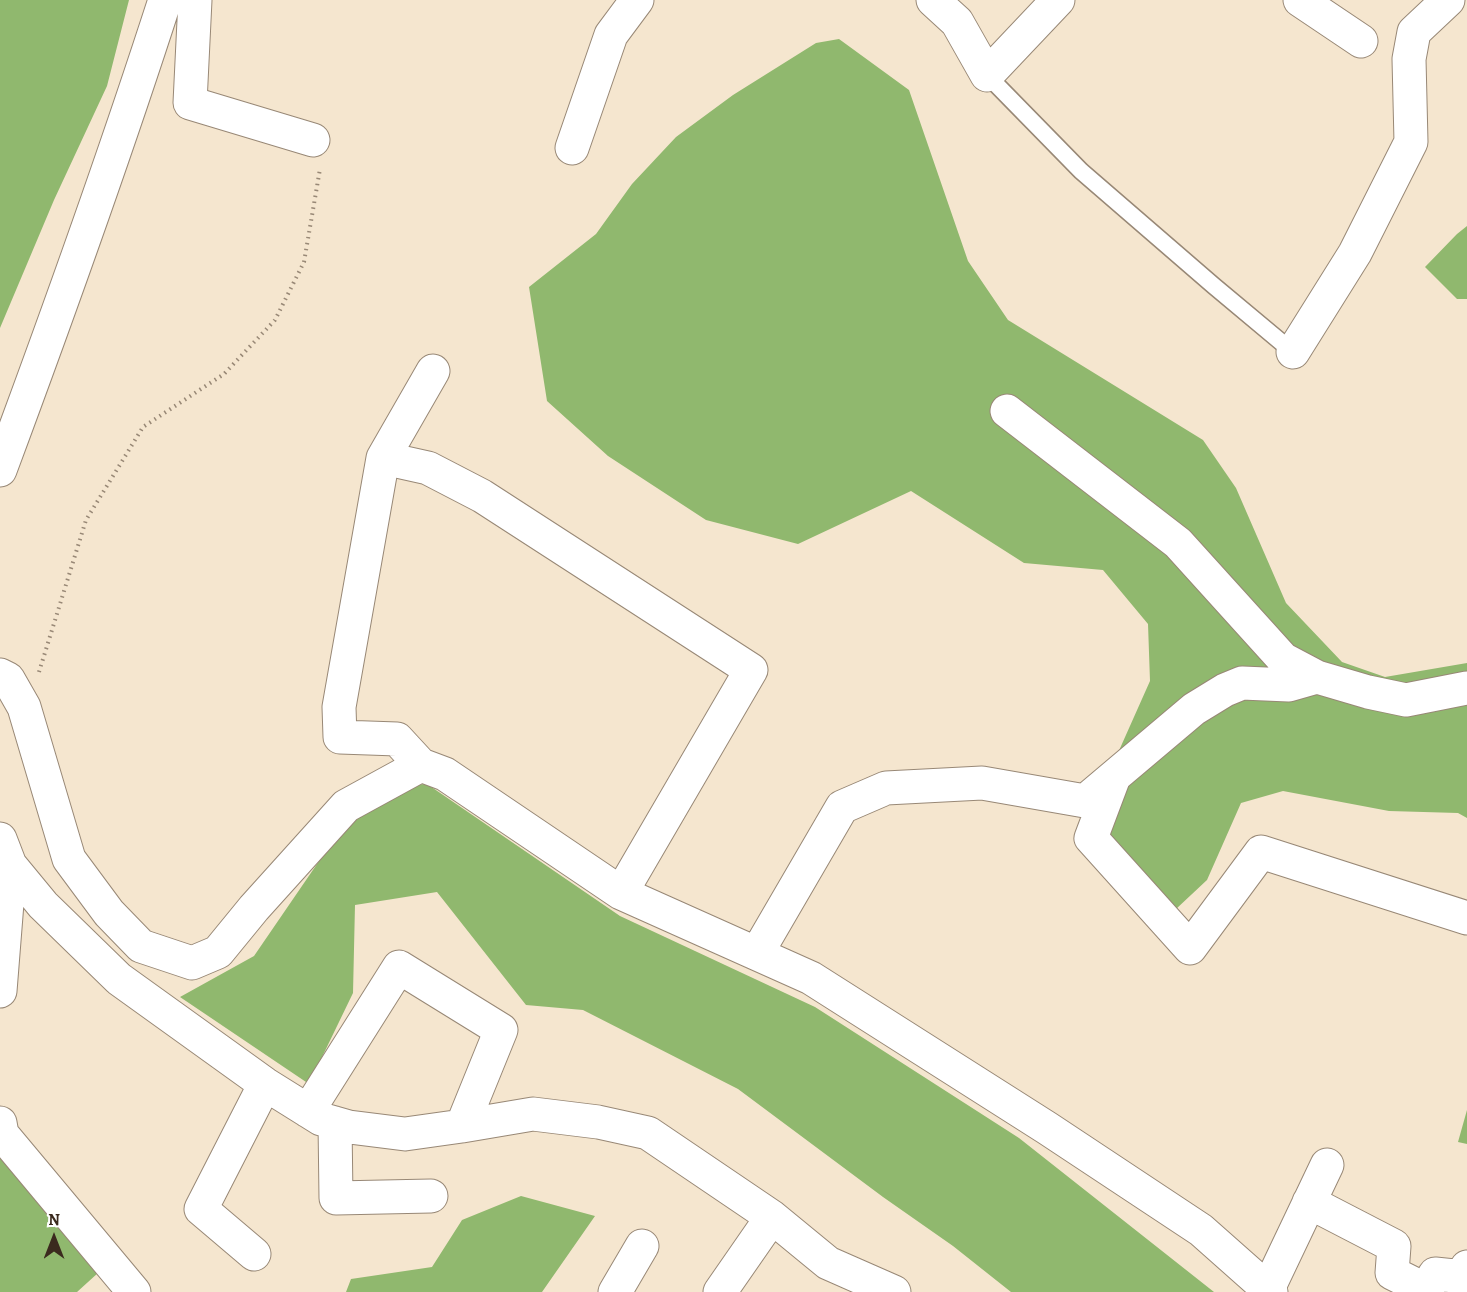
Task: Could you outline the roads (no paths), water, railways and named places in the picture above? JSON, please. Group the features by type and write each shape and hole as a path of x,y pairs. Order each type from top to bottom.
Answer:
{"street":[{"path":"0,470 89,226 165,0"},
{"path":"195,0 190,103 317,151"},
{"path":"572,148 611,35 637,0"},
{"path":"933,0 957,22 987,75 1058,0"},
{"path":"1300,0 1361,41"},
{"path":"1293,352 1355,253 1411,142 1409,59 1414,32 1449,0"},
{"path":"433,371 383,458 339,707 340,737 397,739 421,765 445,774 621,893 811,978 1047,1128 1201,1230 1270,1290 1327,1165"},
{"path":"1007,411 1178,543 1283,659 1317,677 1406,700 1467,688"},
{"path":"383,458 428,468 482,496 751,670 621,893"},
{"path":"0,675 8,679 24,707 69,859 109,913 141,946 192,963 218,952 254,908 346,806 421,765"},
{"path":"757,953 842,807 886,788 982,783 1085,801 1194,709 1225,690 1242,683 1289,685 1317,677"},
{"path":"1115,776 1091,838 1190,948 1261,852 1467,918"},
{"path":"0,991 5,852"},
{"path":"5,852 43,905 119,979 264,1084 321,1117 349,1127 405,1134 533,1114 598,1122 648,1133 772,1217 828,1263 894,1292"},
{"path":"431,1196 336,1198 321,1117 399,967 501,1030 462,1126"},
{"path":"254,1254 201,1209 264,1084"},
{"path":"0,1123 2,1134 134,1292"},
{"path":"1309,1202 1394,1246 1392,1273 1425,1291 1435,1274 1464,1277 1467,1267"},
{"path":"720,1292 772,1217"},
{"path":"615,1292 642,1246"}],"lane":[{"path":"987,75 1082,171 1293,352"}]}
